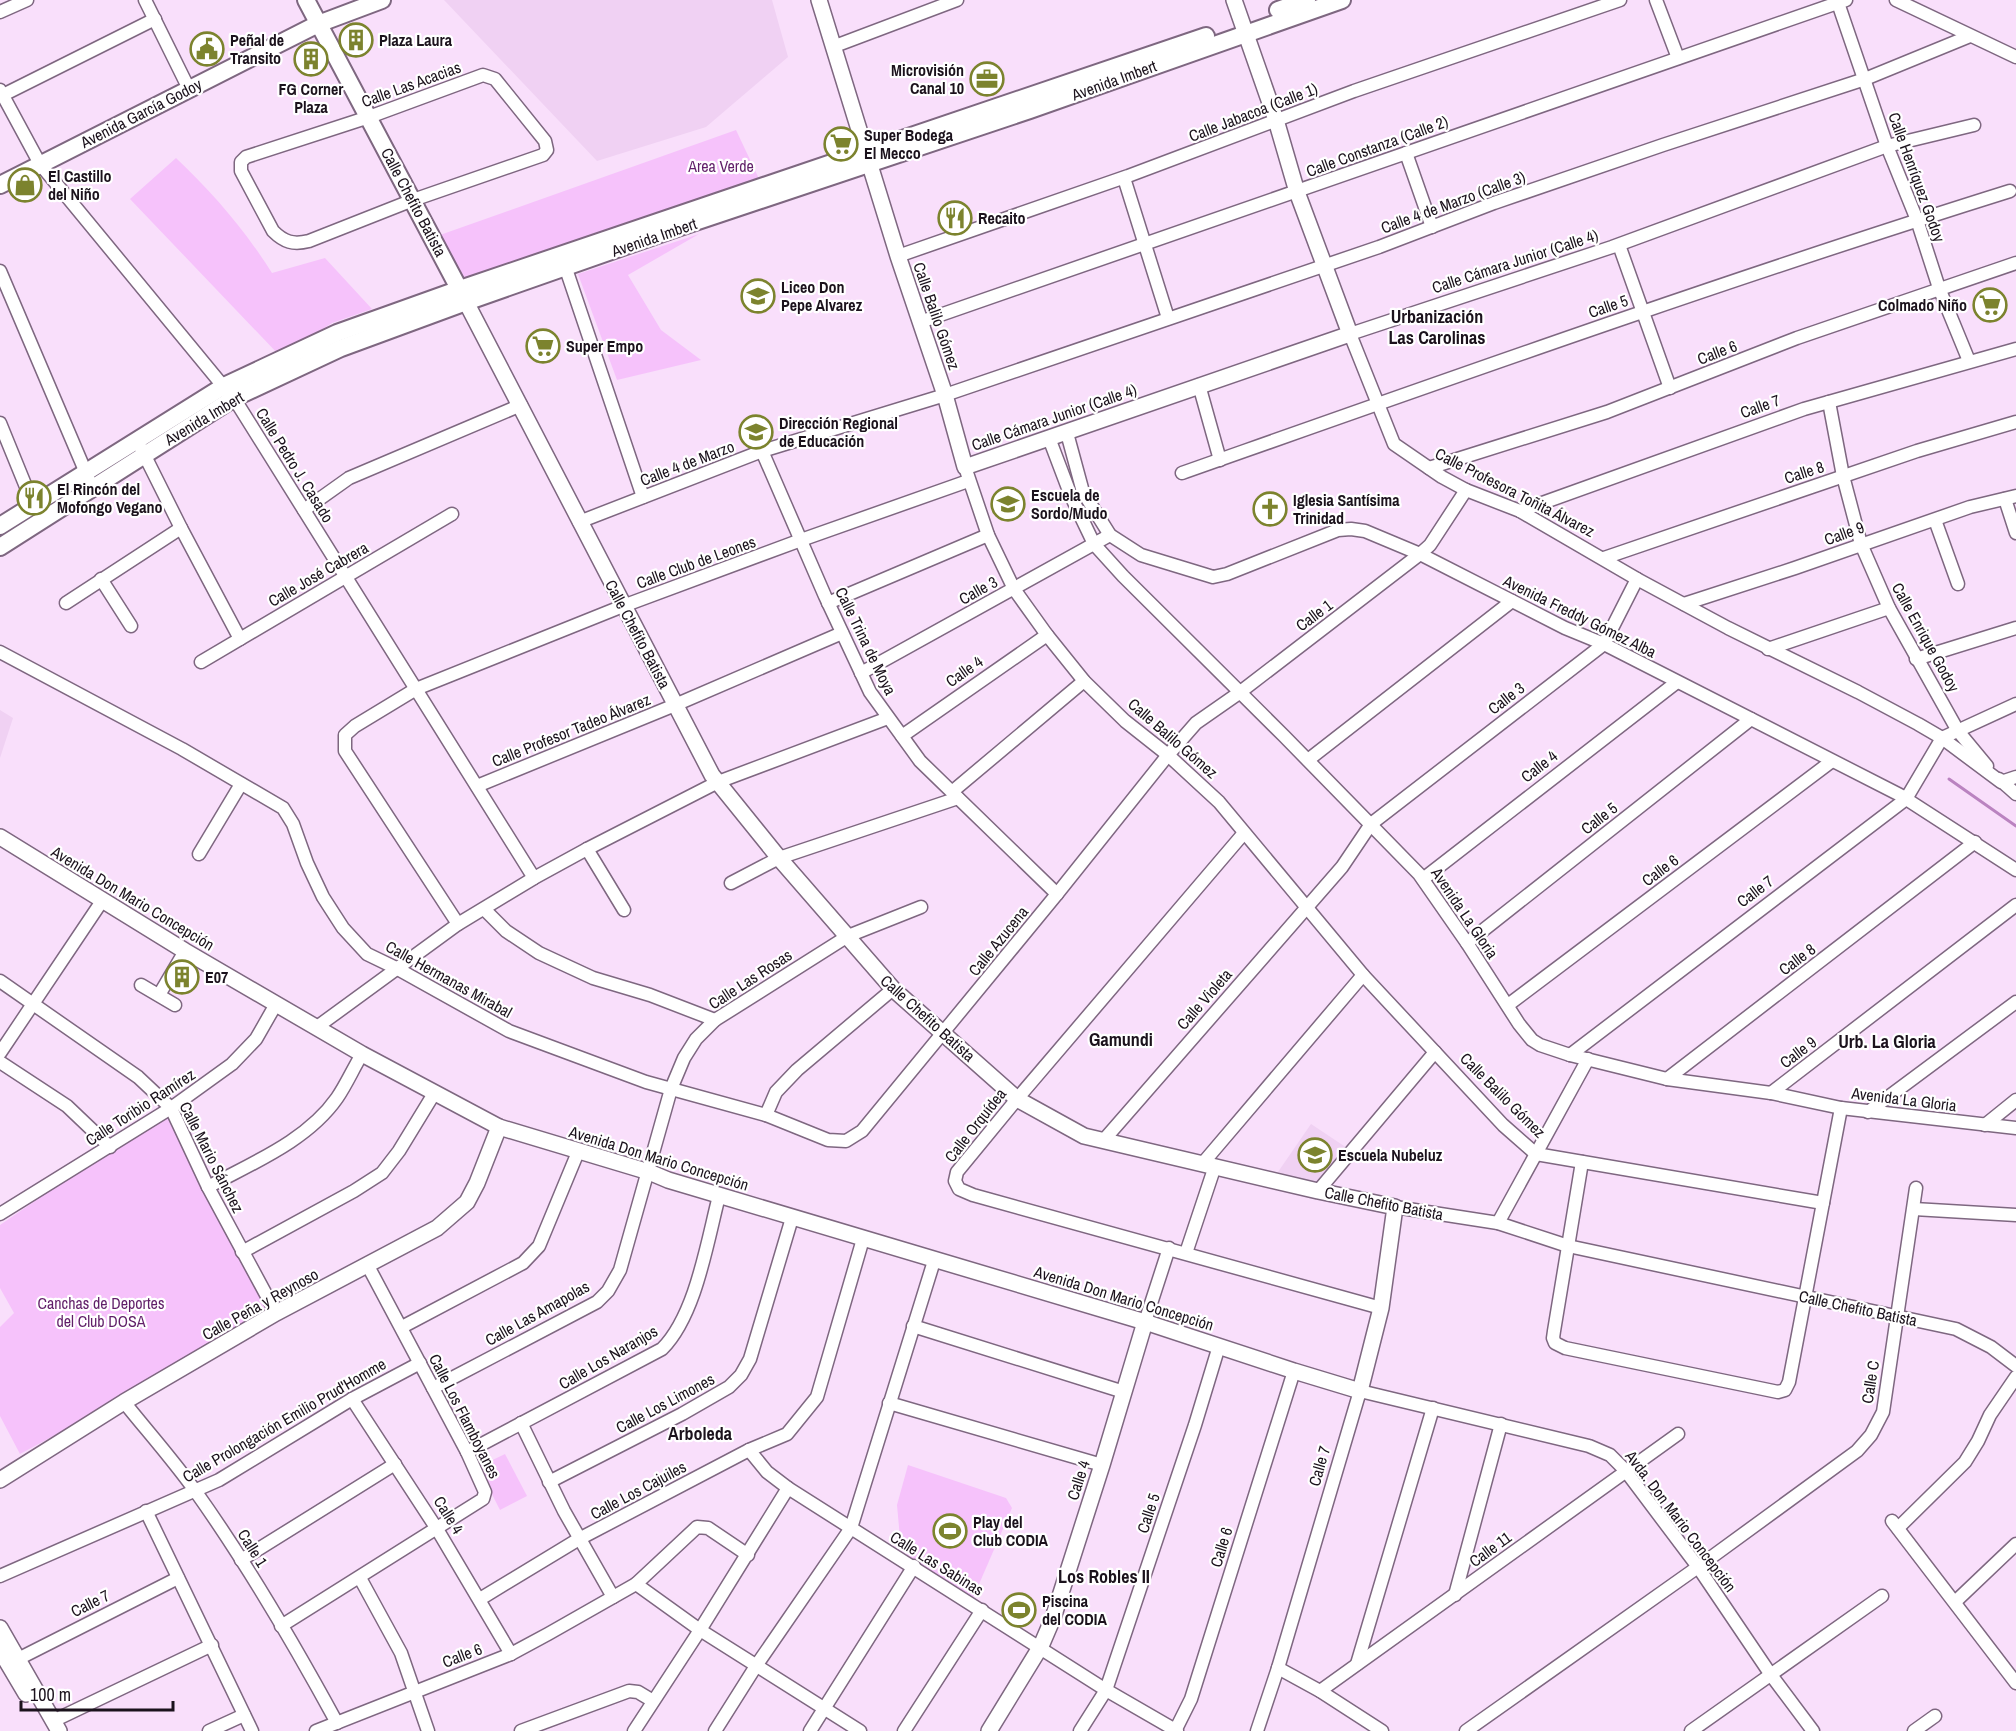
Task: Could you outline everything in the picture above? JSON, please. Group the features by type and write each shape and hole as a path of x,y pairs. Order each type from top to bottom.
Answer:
{"main road":[{"name":"Calle Chefito Batista","path":"306,0 463,295"},
{"name":"Avenida García Godoy","path":"0,184 318,24 382,0"},
{"name":"Avenida Imbert","path":"1244,28 1307,0"},
{"name":"Avenida Imbert","path":"0,526 85,474 141,447 229,392 341,348 463,295 1028,104 1244,28 1342,0"},
{"name":"Avenida Imbert","path":"0,547 94,489 141,447"}],"street":[{"path":"0,12 27,0"},
{"path":"145,0 189,88"},
{"name":"Calle Balilo Gómez","path":"819,0 988,535 1014,589 1084,681 1125,721 1168,755 1219,802 1363,975 1503,1125 1536,1154 1823,1203"},
{"path":"835,46 957,0"},
{"name":"Calle Profesora Toñita Álvarez","path":"1234,0 1276,120 1297,192 1394,444 1467,490 1520,511 1637,579 1768,649 1858,692 1942,738 2001,782"},
{"name":"Calle Jabacoa (Calle 1)","path":"898,256 1124,178 1354,91 1620,0"},
{"path":"1656,0 1678,58"},
{"path":"1896,0 2016,57"},
{"name":"Calle Constanza (Calle 2)","path":"920,322 1589,91 1842,1"},
{"name":"Calle Henríquez Godoy","path":"1842,1 1887,146 1917,220 1939,288 1970,360"},
{"path":"1,93 155,19"},
{"name":"Calle 4 de Marzo (Calle 3)","path":"945,395 1379,247 1494,203 1865,79 1970,36"},
{"name":"Calle Las Acacias","path":"478,76 488,76 495,79 547,144 545,152 539,157 413,200 297,244 281,239 273,231 241,171 241,162 251,154 369,117 478,76"},
{"name":"Calle Pedro J. Casado","path":"1,93 40,164 229,392 534,878"},
{"name":"Calle Cámara Junior (Calle 4)","path":"967,474 1049,438 1350,334 1619,245 1887,146 1974,125"},
{"path":"1406,153 1432,227"},
{"path":"1124,178 1168,318"},
{"name":"Calle 5","path":"1182,473 1642,311 2010,191"},
{"path":"1619,245 1670,388"},
{"path":"564,262 643,497"},
{"name":"Calle 6","path":"1429,468 1607,412 1797,338 2016,263"},
{"path":"0,271 85,474 94,489"},
{"name":"Calle Chefito Batista","path":"463,295 712,775 893,990 1017,1099 1084,1136 1103,1141 1395,1207 1498,1223 1568,1246 1956,1329 1991,1347 2016,1366"},
{"name":"Calle 7","path":"1520,511 1794,413 2016,348"},
{"path":"1199,386 1221,460"},
{"name":"Calle 4 de Marzo","path":"579,522 762,452 945,395"},
{"name":"Calle Enrique Godoy","path":"1829,402 1861,544 1889,608 1958,731 2001,782 2016,794"},
{"path":"304,510 349,478 521,405"},
{"name":"Calle 8","path":"1604,558 1917,451 2016,422"},
{"path":"0,423 33,504"},
{"path":"1066,433 1083,492 1110,536"},
{"name":"Avenida La Gloria","path":"1049,438 1071,496 1094,544 1423,879 1532,1040 1570,1055 1667,1079 1771,1093 1868,1112 2016,1128"},
{"path":"141,447 240,639"},
{"name":"Calle Trina de Moya","path":"762,452 870,692 920,761 1057,894"},
{"name":"Calle Club de Leones","path":"458,924 345,751 345,735 355,726 416,689 623,606 801,540 967,474"},
{"name":"Calle 1","path":"1168,755 1196,723 1239,693 1420,554 1430,545 1467,490"},
{"path":"2010,497 2016,533"},
{"name":"Calle 9","path":"1684,604 1970,507 2010,497"},
{"name":"Calle José Cabrera","path":"201,662 452,514"},
{"path":"1935,520 1958,584"},
{"path":"66,603 181,528"},
{"name":"Avenida Freddy Gómez Alba","path":"1110,536 1141,555 1213,577 1338,530 1365,531 1420,554 1564,628 1604,644 1906,799 1976,842 2016,870"},
{"path":"828,603 988,535"},
{"name":"Calle 3","path":"861,673 1110,536"},
{"path":"101,579 131,626"},
{"name":"Calle 3","path":"1307,906 1342,867 1371,824 1604,644 1637,579"},
{"path":"1308,760 1512,601"},
{"path":"1768,649 1889,608"},
{"path":"1916,659 2016,628"},
{"name":"Calle Profesor Tadeo Álvarez","path":"477,786 675,705 842,633"},
{"name":"Calle 4","path":"902,736 1047,635"},
{"name":"Calle Hermanas Mirabal","path":"0,652 182,749 283,808 293,824 307,863 323,897 342,928 367,954 508,1031 671,1089 766,1115 828,1140 846,1141"},
{"path":"731,883 780,858 955,795 1084,681"},
{"name":"Calle 4","path":"1423,879 1677,682"},
{"path":"1942,738 2016,704"},
{"path":"317,1027 458,924 587,849 717,782 888,718"},
{"name":"Calle 5","path":"1467,943 1751,719"},
{"name":"Calle 7","path":"1570,1055 1906,799 1942,738"},
{"name":"Calle Azucena","path":"846,1141 862,1131 943,1034 1168,755"},
{"name":"Calle 6","path":"1508,1005 1832,761"},
{"path":"2001,782 2016,777"},
{"path":"199,854 241,784"},
{"name":"Calle Orquídea","path":"1244,833 1017,1099 957,1172 955,1181 958,1189 973,1195 1186,1252 1381,1308"},
{"name":"Avenida Don Mario Concepción","path":"0,837 185,951 362,1054 499,1127 934,1261 1145,1322 1360,1391"},
{"name":"Calle 8","path":"1667,1079 1976,842"},
{"path":"587,849 624,910"},
{"path":"0,1053 102,901"},
{"name":"Calle 9","path":"1771,1093 2016,905"},
{"name":"Calle Violeta","path":"1103,1141 1307,906"},
{"name":"Calle Las Rosas","path":"649,1172 671,1089 684,1058 696,1039 715,1020 848,936 921,907"},
{"path":"484,909 506,931 539,953 593,978 650,995 715,1020"},
{"path":"159,995 185,951"},
{"path":"1186,1252 1209,1165 1363,975"},
{"name":"Calle Mario Sánchez","path":"0,981 138,1077 171,1108 208,1188 276,1313"},
{"path":"141,985 176,1005"},
{"path":"766,1115 776,1092 797,1070 893,990"},
{"path":"1868,1112 2016,1002"},
{"name":"Calle Toribio Ramírez","path":"0,1214 171,1108 232,1064 256,1039 276,1004"},
{"path":"1318,1191 1435,1052"},
{"path":"208,1188 293,1140 318,1120 337,1098 362,1054"},
{"path":"1498,1223 1588,1059"},
{"path":"0,1062 67,1106 110,1147"},
{"path":"242,1252 354,1191 382,1173 399,1151 435,1092"},
{"path":"1985,1125 2016,1100"},
{"path":"1582,1162 1553,1338 1555,1343 1565,1348 1778,1392 1785,1390 1789,1382 1807,1297 1841,1108"},
{"name":"Calle Peña y Reynoso","path":"0,1480 124,1402 276,1313 437,1228 467,1203 499,1127"},
{"path":"402,1327 523,1263 532,1255 538,1246 578,1152"},
{"name":"Calle Las Amapolas","path":"433,1388 597,1302 608,1291 620,1270 649,1172"},
{"name":"Calle C","path":"1466,1731 1857,1451 1870,1436 1883,1412 1916,1188"},
{"name":"Calle Los Naranjos","path":"467,1452 662,1349 681,1324 695,1286 719,1196"},
{"name":"Calle 7","path":"1257,1731 1278,1668 1360,1391 1381,1308 1395,1207"},
{"path":"1914,1209 2016,1215"},
{"name":"Calle Los Limones","path":"549,1482 682,1414 729,1387 741,1375 750,1359 792,1218"},
{"name":"Calle Los Cajuiles","path":"480,1599 526,1569 579,1539 749,1450 787,1434 817,1397 863,1239"},
{"path":"1145,1322 1169,1248"},
{"path":"715,1731 756,1666 850,1528 934,1261"},
{"name":"Calle Los Flamboyanes","path":"281,1626 483,1499 485,1492 467,1452 368,1266"},
{"name":"Calle 4","path":"989,1731 1041,1646 1053,1618 1145,1322"},
{"path":"913,1326 1124,1392"},
{"name":"Calle 5","path":"1080,1731 1106,1690 1195,1425 1219,1346"},
{"name":"Calle Prolongación Emilio Prud'Homme","path":"0,1576 219,1480 352,1399 420,1363"},
{"name":"Calle 6","path":"1176,1731 1191,1699 1294,1371"},
{"path":"2014,1674 1895,1525 1965,1462 1990,1415 2016,1377"},
{"name":"Avda. Don Mario Concepción","path":"1360,1391 1501,1424 1598,1449 1610,1455 1625,1470 1698,1567 1771,1675 1813,1731"},
{"name":"Calle 4","path":"352,1399 437,1529 480,1599 510,1654"},
{"name":"Calle 1","path":"124,1402 195,1491 241,1560 337,1723"},
{"path":"889,1403 1102,1464"},
{"path":"1357,1664 1433,1408"},
{"path":"521,1423 579,1539 614,1597"},
{"path":"1455,1595 1501,1424"},
{"name":"Calle 11","path":"1320,1690 1678,1434"},
{"name":"Calle Las Sabinas","path":"749,1450 767,1472 788,1488 1041,1646 1106,1690 1176,1731"},
{"path":"241,1560 395,1464"},
{"path":"633,1731 748,1555 788,1488"},
{"path":"146,1511 252,1731"},
{"name":"Calle 6","path":"316,1731 510,1654 636,1584 697,1527 708,1528 748,1555"},
{"path":"1955,1602 2016,1544"},
{"path":"810,1731 914,1566"},
{"name":"Calle 7","path":"18,1659 178,1578"},
{"path":"360,1578 401,1653 428,1731"},
{"path":"636,1584 700,1630 860,1731"},
{"path":"1691,1731 1882,1596"},
{"path":"904,1731 982,1610"},
{"path":"0,1628 53,1728"},
{"path":"53,1728 212,1645"},
{"path":"0,1650 53,1728"},
{"path":"1278,1668 1320,1690 1382,1731"},
{"path":"521,1731 629,1691 638,1692 652,1701"},
{"path":"209,1731 244,1715"},
{"path":"1914,1731 1935,1716"}],"shaded area":[{"path":"444,0 772,0 788,57 706,127 597,161"},
{"path":"0,710 13,718 0,758"},
{"name":"Escuela Nubeluz","path":"1311,1124 1347,1148 1318,1186 1278,1172"}],"green space":[{"name":"Area Verde","path":"736,130 761,183 465,281 449,257 440,235"},
{"path":"176,158 228,212 272,273 325,258 372,309 332,323 280,356 130,199"},
{"path":"699,234 628,275 661,330 701,360 617,380 578,274"},
{"name":"Canchas de Deportes del Club DOSA","path":"166,1111 271,1309 217,1348 20,1454 0,1416 0,1327 14,1313 0,1288 0,1225"},
{"path":"505,1454 527,1496 500,1510 478,1467"},
{"name":"Play del Club CODIA","path":"908,1465 1006,1498 1012,1508 973,1598 908,1556 900,1538 897,1505"}],"waterway":[{"path":"1949,779 2016,826"}],"place":[{"name":"Plaza Laura","path":"356,40"},
{"name":"Peñal de Transito","path":"207,49"},
{"name":"FG Corner Plaza","path":"311,59"},
{"name":"Microvisión Canal 10","path":"987,79"},
{"name":"Super Bodega El Mecco","path":"841,144"},
{"name":"El Castillo del Niño","path":"25,185"},
{"name":"Recaito","path":"955,218"},
{"name":"Liceo Don Pepe Alvarez","path":"758,296"},
{"name":"Colmado Niño","path":"1990,305"},
{"name":"Super Empo","path":"543,346"},
{"name":"Dirección Regional de Educación","path":"756,432"},
{"name":"El Rincón del Mofongo Vegano","path":"34,498"},
{"name":"Escuela de Sordo/Mudo","path":"1008,504"},
{"name":"Iglesia Santísima Trinidad","path":"1270,509"},
{"name":"E07","path":"182,977"},
{"name":"Escuela Nubeluz","path":"1315,1155"},
{"name":"Play del Club CODIA","path":"950,1531"},
{"name":"Piscina del CODIA","path":"1019,1610"}],"district":[{"name":"Urbanización Las Carolinas","path":"1437,327"},
{"name":"Gamundi","path":"1121,1040"},
{"name":"Urb. La Gloria","path":"1887,1042"},
{"name":"Arboleda","path":"700,1434"},
{"name":"Los Robles II","path":"1104,1577"}]}
